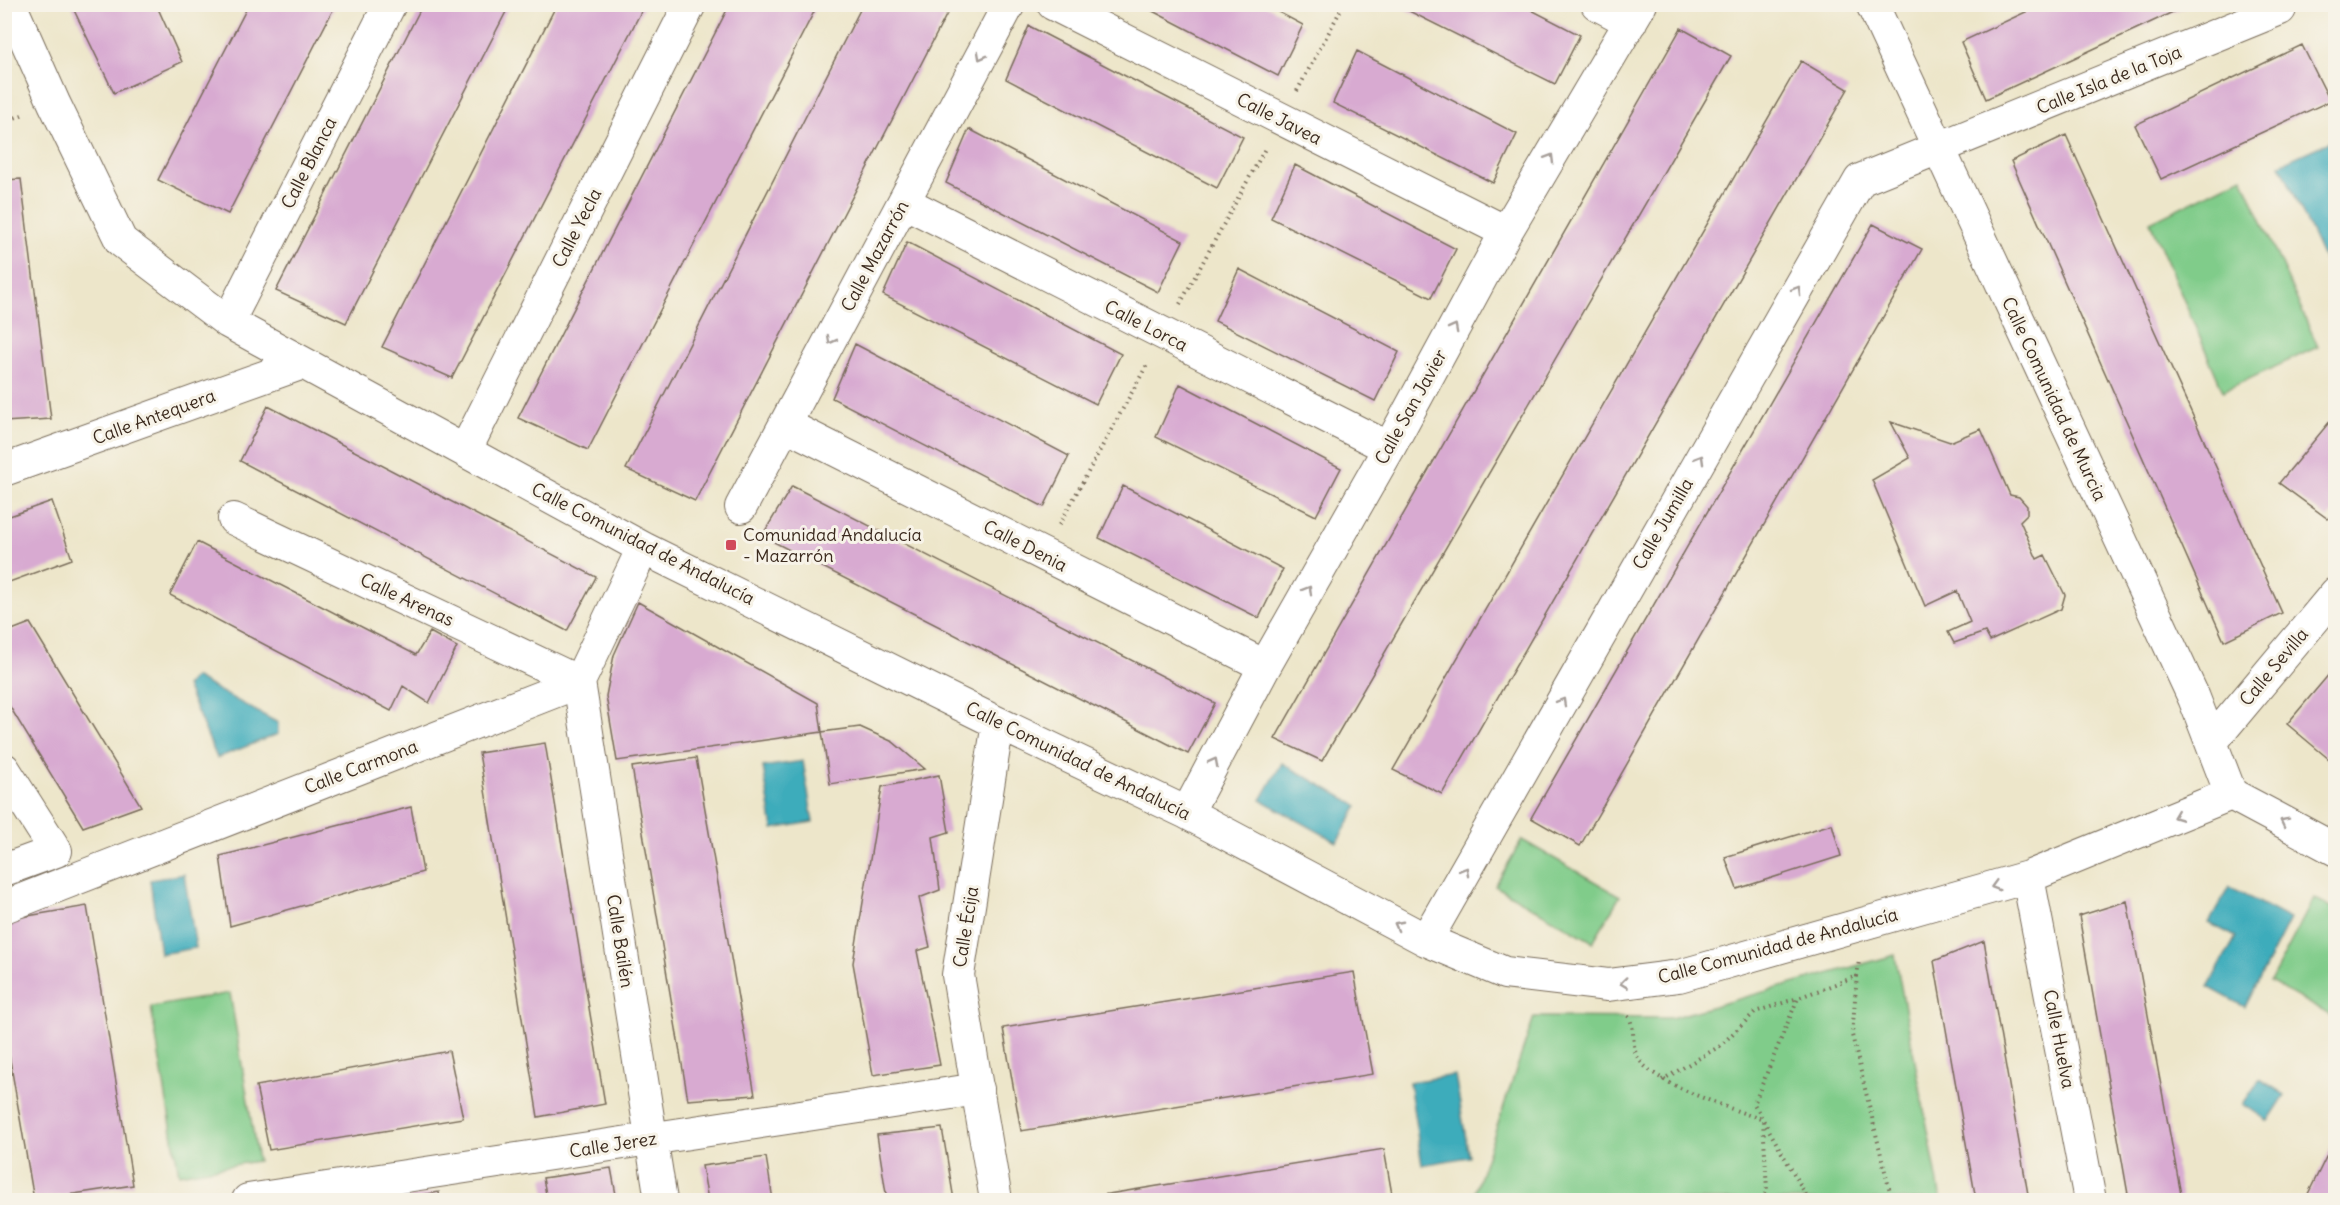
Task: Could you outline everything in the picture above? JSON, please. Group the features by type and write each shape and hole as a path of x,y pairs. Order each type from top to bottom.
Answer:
{"street":[{"name":"Calle Comunidad de Andalucía","path":"10,4 54,103 121,241 228,322 643,548 998,723 1187,813 1425,940 1505,973 1608,985 1679,976 2028,877 2231,794"},
{"name":"Calle Blanca","path":"228,322 390,4"},
{"name":"Calle Yecla","path":"465,451 690,4"},
{"name":"Calle Mazarrón","path":"741,507 1009,4"},
{"name":"Calle Javea","path":"1053,4 1506,232"},
{"path":"1597,4 1636,13"},
{"name":"Calle Comunidad de Murcia","path":"1872,4 2213,740 2231,794"},
{"name":"Calle Isla de la Toja","path":"1938,150 2280,9"},
{"name":"Calle San Javier","path":"1187,813 1265,666 1389,448 1506,232 1636,13"},
{"name":"Calle Jumilla","path":"1425,940 1860,180 1938,150"},
{"name":"Calle Lorca","path":"904,202 1163,336 1389,448"},
{"name":"Calle Antequera","path":"4,470 303,363"},
{"name":"Calle Denia","path":"786,425 1265,666"},
{"name":"Calle Arenas","path":"234,519 579,681"},
{"path":"579,681 643,548"},
{"name":"Calle Sevilla","path":"2213,740 2336,593"},
{"name":"Calle Carmona","path":"4,907 579,681"},
{"name":"Calle Bailén","path":"579,681 661,1200"},
{"name":"Calle Écija","path":"996,1200 958,975 998,723"},
{"path":"4,769 56,851 4,870"},
{"path":"2231,794 2336,849"},
{"name":"Calle Huelva","path":"2028,877 2090,1200"},
{"name":"Calle Jerez","path":"248,1200 978,1089"}],"path":[{"path":"1043,556 1344,4"},
{"path":"1862,925 1852,1035 1892,1200"},
{"path":"1662,1080 1720,1046 1755,1012 1857,976"},
{"path":"1608,985 1631,1021 1637,1057 1662,1080 1763,1120"},
{"path":"1798,998 1754,1104 1809,1200"},
{"path":"1762,1200 1767,1190 1763,1120"}],"green space":[{"path":"2242,177 2318,347 2223,391 2150,222"},
{"path":"1522,840 1620,896 1593,942 1495,886"},
{"path":"2314,898 2335,909 2335,1018 2270,982"},
{"path":"1895,955 1941,1200 1472,1200 1534,1017 1671,1018"},
{"path":"230,993 258,1161 179,1174 151,1007"}],"water":[{"path":"2331,141 2336,150 2335,284 2280,164"},
{"path":"194,677 278,723 278,734 217,758 186,686"},
{"path":"803,761 813,822 773,829 763,767"},
{"path":"1282,763 1358,806 1337,842 1261,800"},
{"path":"184,874 196,948 160,954 150,880"},
{"path":"2229,887 2290,919 2245,1007 2208,987 2236,937 2209,923"},
{"path":"1455,1075 1469,1157 1422,1165 1409,1082"},
{"path":"2260,1079 2285,1095 2268,1121 2243,1104"}],"building":[{"path":"71,4 156,4 182,62 114,93"},
{"path":"249,4 336,4 228,214 158,180"},
{"path":"423,4 510,4 346,323 276,291"},
{"path":"557,4 645,4 452,378 382,347"},
{"path":"730,4 818,4 588,450 518,418"},
{"path":"863,4 952,4 695,501 626,469"},
{"path":"1139,4 1263,4 1303,25 1278,76"},
{"path":"1395,4 1520,4 1580,35 1555,84"},
{"path":"2043,4 2190,4 1986,99 1961,42"},
{"path":"1029,26 1243,137 1217,188 1006,79"},
{"path":"1681,28 1731,56 1322,761 1275,739"},
{"path":"2302,45 2330,101 2161,179 2135,125"},
{"path":"1357,51 1517,134 1493,183 1333,103"},
{"path":"1801,61 1848,89 1442,794 1393,770"},
{"path":"969,129 1183,241 1158,292 946,183"},
{"path":"2066,135 2282,613 2224,641 2011,161"},
{"path":"1295,165 1456,249 1431,298 1271,218"},
{"path":"21,179 51,419 4,422 4,180"},
{"path":"1873,224 1922,249 1580,846 1531,818"},
{"path":"907,242 1121,354 1096,404 883,295"},
{"path":"1239,269 1399,352 1375,401 1215,321"},
{"path":"855,344 1069,456 1044,507 832,398"},
{"path":"1180,384 1341,468 1316,516 1156,437"},
{"path":"268,406 596,577 567,631 240,461"},
{"path":"2336,414 2336,509 2328,519 2279,483"},
{"path":"1891,422 1950,442 1981,429 2010,495 2019,497 2027,506 2027,514 2020,521 2037,559 2045,555 2065,595 2061,609 1990,641 1985,632 1954,643 1948,632 1970,622 1957,591 1925,606 1872,480 1910,458"},
{"path":"792,486 1215,703 1188,754 762,536"},
{"path":"1123,486 1283,569 1259,618 1099,538"},
{"path":"52,501 72,559 4,584 4,518"},
{"path":"197,542 416,655 430,632 457,647 429,703 403,686 391,711 170,595"},
{"path":"638,602 818,703 822,732 617,761 606,696 614,655"},
{"path":"30,623 141,806 83,827 4,697 4,633"},
{"path":"2336,666 2336,765 2287,724"},
{"path":"860,727 893,742 925,769 830,784 822,732"},
{"path":"545,743 605,1104 538,1117 479,753"},
{"path":"696,758 755,1095 688,1100 632,767"},
{"path":"939,775 949,832 933,837 940,890 919,898 930,947 917,951 940,1065 873,1075 853,963 882,787"},
{"path":"411,807 423,872 230,926 220,856"},
{"path":"1832,824 1841,856 1737,889 1725,857"},
{"path":"2127,901 2182,1200 2129,1200 2079,916"},
{"path":"87,906 133,1185 34,1200 4,1025 4,920"},
{"path":"1984,941 2029,1200 1976,1200 1934,961"},
{"path":"1354,972 1373,1074 1021,1131 1003,1028"},
{"path":"449,1051 463,1118 269,1150 256,1086"},
{"path":"942,1128 954,1200 887,1200 877,1135"},
{"path":"2336,1137 2336,1200 2305,1200"},
{"path":"1384,1149 1393,1200 1078,1200 1078,1199"},
{"path":"766,1157 773,1200 708,1200 702,1166"},
{"path":"611,1168 617,1200 547,1200 543,1178"},
{"path":"439,1192 440,1200 396,1199"}],"place":[{"name":"Comunidad Andalucía - Mazarrón","path":"731,545"}]}
